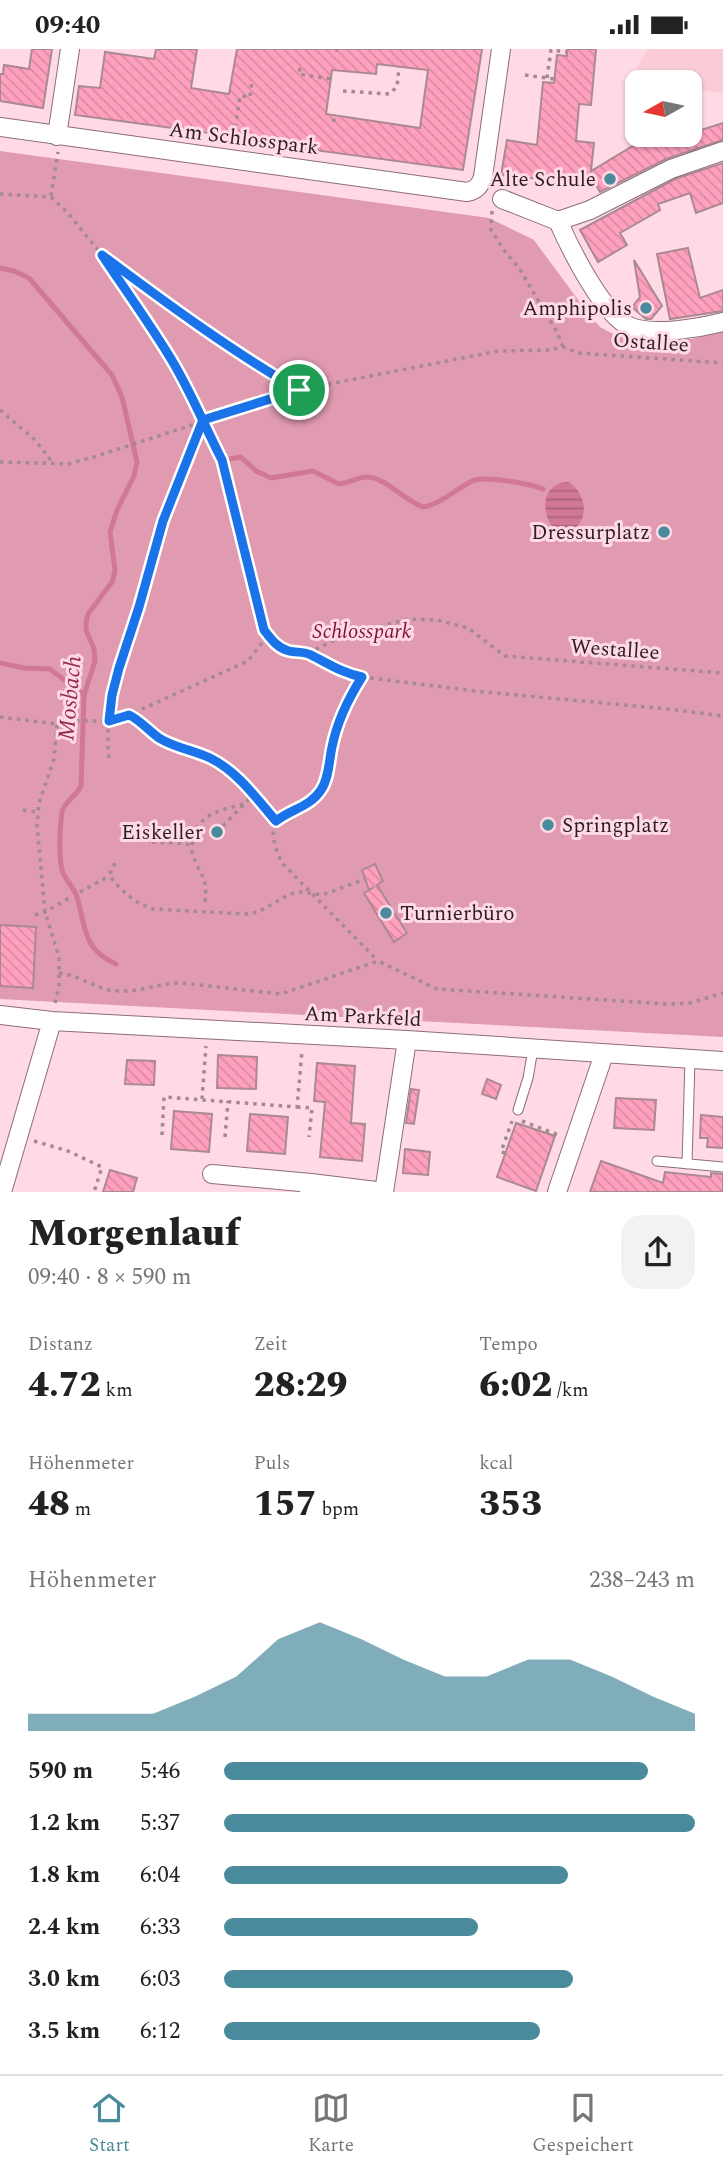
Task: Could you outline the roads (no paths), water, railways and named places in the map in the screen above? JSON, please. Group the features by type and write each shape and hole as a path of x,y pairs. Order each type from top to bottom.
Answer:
{"street":[{"path":"57,136 70,49"},
{"name":"Am Schlosspark","path":"0,127 467,192 475,190 483,177 501,49"},
{"path":"498,201 558,221 590,210 671,169 723,151"},
{"path":"558,221 573,254 604,303 626,324 642,330 689,330 723,322"},
{"name":"Am Parkfeld","path":"0,1015 52,1021 407,1040 723,1062"},
{"path":"2,1192 52,1021"},
{"path":"212,1174 310,1187 384,1192 407,1040"},
{"path":"557,1192 604,1054"}],"lane":[{"path":"518,1110 533,1049"},
{"path":"687,1164 690,1059"},
{"path":"657,1161 723,1167"}],"waterway":[{"name":"Mosbach","path":"0,268 29,278 112,375 122,397 137,462 134,476 117,510 110,532 115,571 112,582 88,614 86,623 95,661 84,695 81,786 63,808 60,834 61,867 77,897 87,936 97,951 116,964"},
{"path":"229,459 241,457 256,471 271,478 313,471 339,484 364,477 374,478 423,507 436,503 478,479 507,481 543,489"},
{"path":"0,663 24,668 50,669 84,695"}],"place":[{"name":"Alte Schule","path":"610,179"},
{"name":"Amphipolis","path":"646,308"},
{"name":"Dressurplatz","path":"664,532"},
{"name":"Springplatz","path":"548,825"},
{"name":"Eiskeller","path":"217,832"},
{"name":"Turnierbüro","path":"386,913"}],"park label":[{"name":"Schlosspark","path":"362,631"}]}
